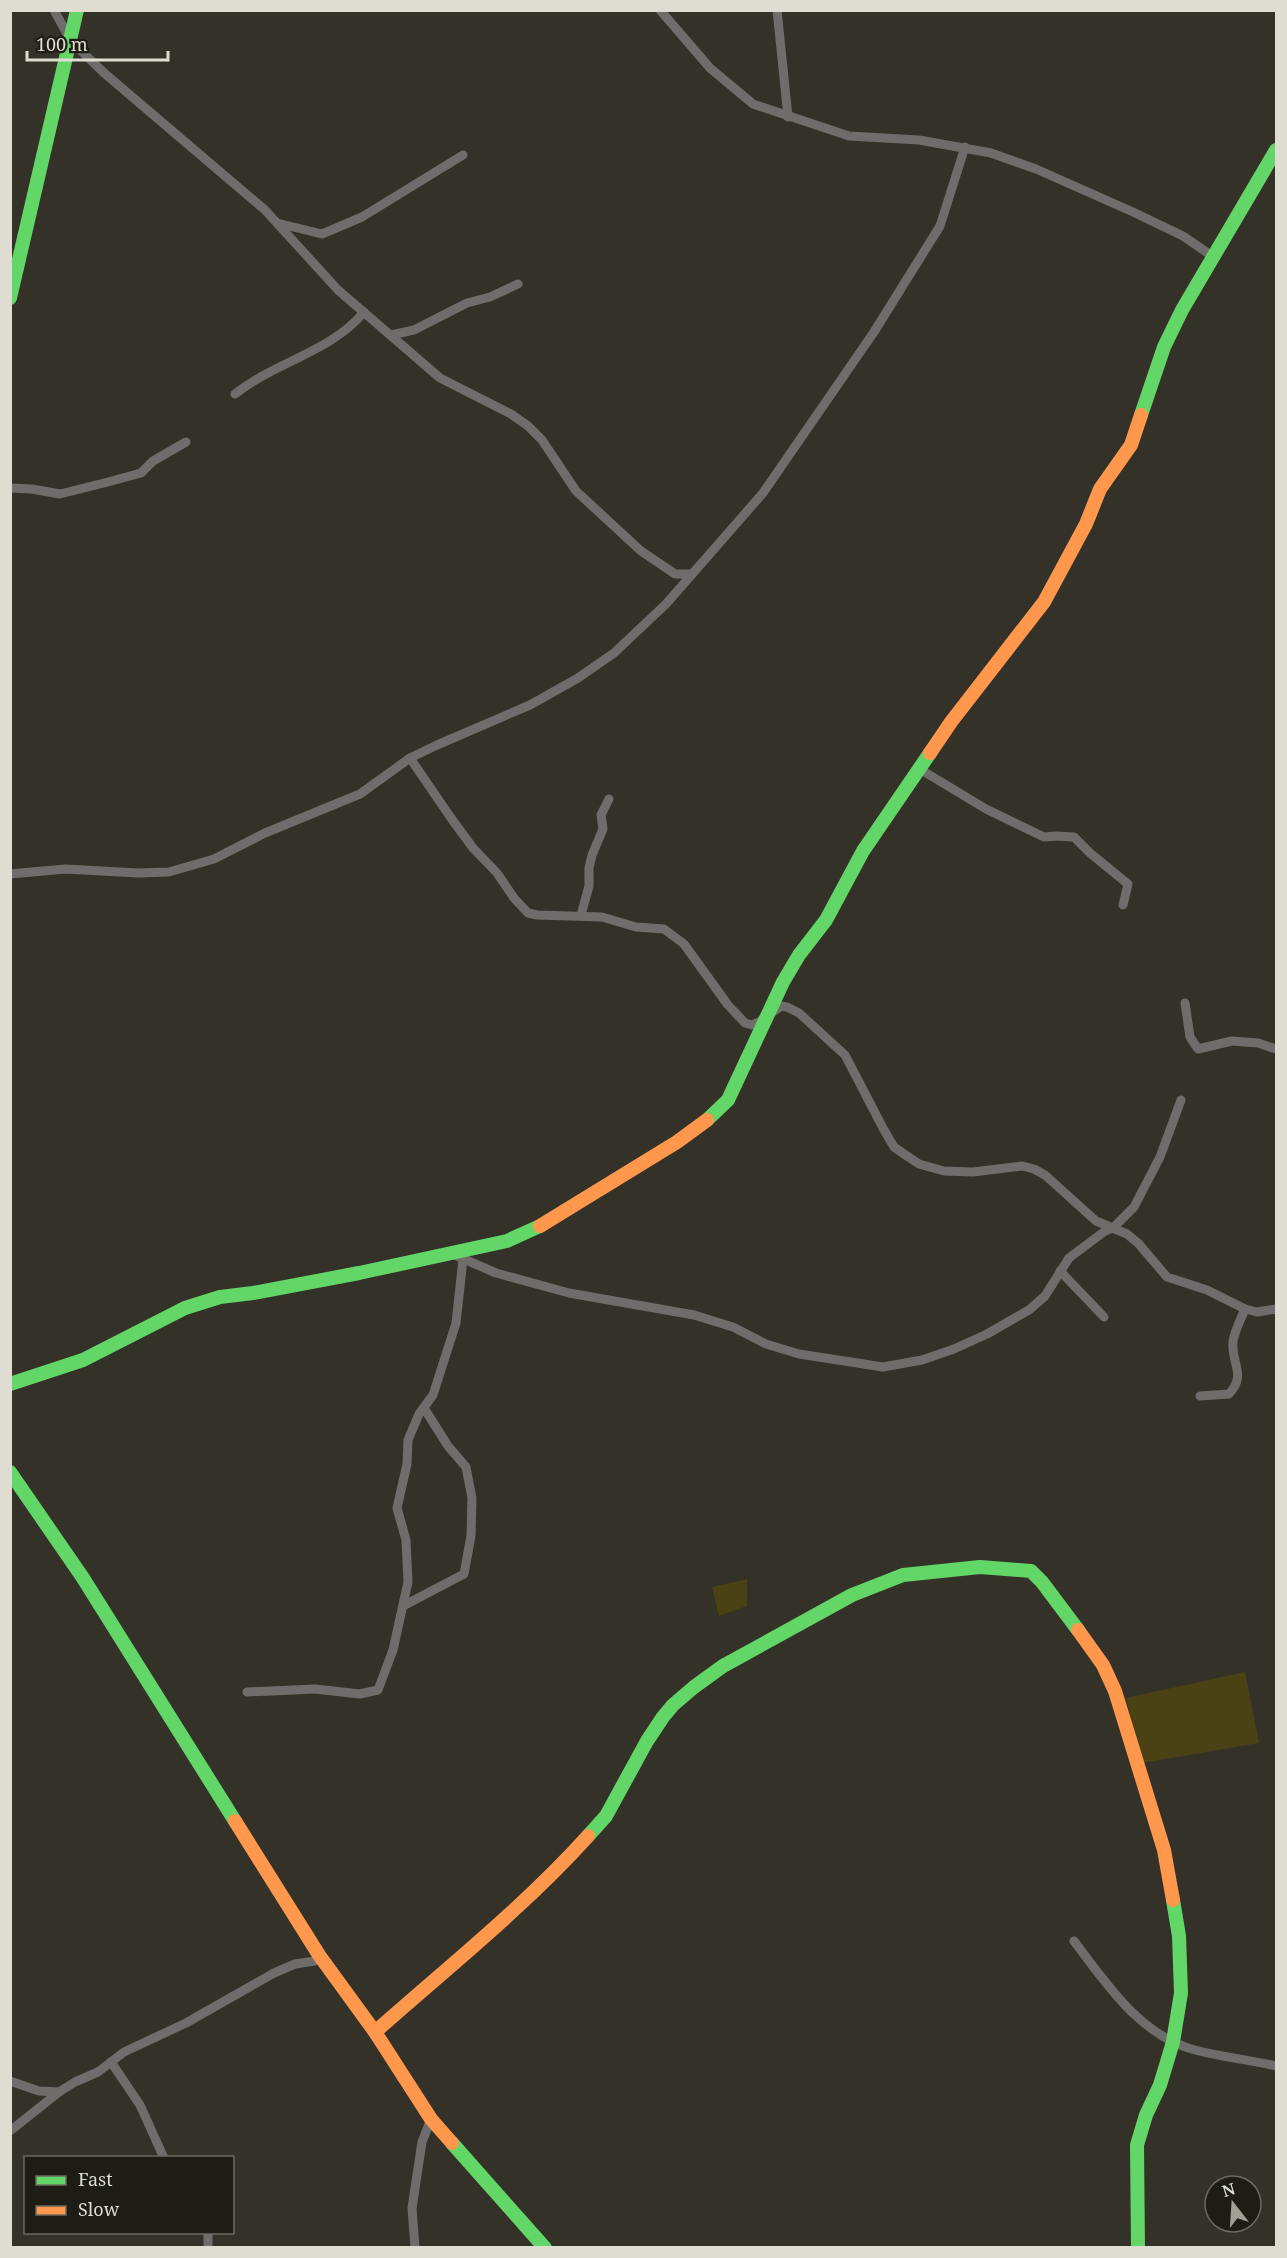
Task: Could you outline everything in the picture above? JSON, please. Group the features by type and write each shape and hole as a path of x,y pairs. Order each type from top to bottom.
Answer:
{"street":[{"path":"54,10 71,40 103,72 224,173 277,223 338,290 440,378 512,414 528,426 542,440 576,491 664,569 675,574 692,574"},
{"path":"10,298 77,10"},
{"path":"660,10 710,68 753,104 849,136 908,139 992,153 1045,173 1183,236 1212,256"},
{"path":"777,10 788,117"},
{"path":"10,874 65,868 138,873 169,872 214,859 265,833 360,794 410,758 437,744 530,705 578,678 614,653 666,604 763,493 874,332 940,226 965,147"},
{"path":"10,1384 83,1360 185,1308 220,1297 359,1273 507,1240 530,1232 563,1215 618,1177 697,1128 717,1112 728,1100 765,1019 794,964 826,920 863,851 918,768 1044,602 1086,524 1100,489 1131,445 1164,347 1212,256 1276,150"},
{"path":"277,223 321,234 362,217 463,155"},
{"path":"391,335 414,330 467,303 490,297 518,284"},
{"path":"235,394 250,382 329,342 353,325 364,312"},
{"path":"10,488 60,494 108,482 141,473 153,461 186,442"},
{"path":"410,758 473,848 497,873 521,907 537,915 581,915 610,919 636,927 657,927 672,933 684,944 728,1005 745,1023 752,1025 765,1019 776,1008 788,1007 799,1013 845,1055 894,1147 911,1159 919,1164 944,1171 973,1172 1016,1166 1034,1169 1045,1175 1090,1216 1127,1234 1138,1243 1167,1277 1207,1290 1245,1310 1257,1312 1276,1309"},
{"path":"918,768 979,805 1044,837 1074,837 1128,884 1123,905"},
{"path":"581,915 589,886 592,855 603,829 601,815 609,799"},
{"path":"1185,1003 1190,1037 1198,1049 1232,1041 1258,1043 1276,1049"},
{"path":"447,1252 496,1273 569,1293 694,1315 733,1327 766,1344 799,1354 883,1367 922,1360 987,1334 1029,1310 1045,1296 1069,1258 1105,1231 1113,1228 1134,1207 1160,1157 1181,1100"},
{"path":"247,1692 315,1689 360,1694 378,1690 393,1650 408,1582 406,1540 397,1508 407,1464 408,1440 433,1395 456,1323 463,1259"},
{"path":"1060,1271 1104,1317"},
{"path":"1200,1396 1229,1394 1237,1385 1238,1374 1233,1343 1245,1310"},
{"path":"403,1606 464,1575 471,1536 472,1498 466,1467 448,1446 424,1408"},
{"path":"10,1472 83,1578 319,1955 375,2032 431,2119 545,2247"},
{"path":"375,2032 504,1918 572,1854 606,1816 646,1741 663,1717 694,1687 723,1666 852,1595 903,1575 980,1567 1030,1572 1042,1582 1103,1665 1115,1691 1164,1850 1179,1936 1181,1994 1173,2042 1160,2085 1146,2115 1137,2145 1138,2247"},
{"path":"1074,1941 1118,1999 1161,2036 1194,2050 1276,2066"},
{"path":"10,2131 59,2092 98,2072 124,2052 186,2023 274,1973 295,1964 315,1961 319,1955"},
{"path":"111,2062 140,2105 164,2156"},
{"path":"10,2081 39,2091 59,2092"},
{"path":"415,2247 412,2208 422,2142 431,2119"}],"shaded area":[{"path":"747,1579 747,1606 719,1616 712,1587"},
{"path":"1245,1672 1259,1743 1142,1763 1126,1698"}],"traffic: fast":[{"path":"10,298 77,10"},
{"path":"1141,415 1164,347 1182,310 1276,150"},
{"path":"707,1120 728,1100 783,982 799,955 826,920 863,851 930,753"},
{"path":"10,1384 83,1360 185,1308 220,1297 359,1273 507,1241 540,1226"},
{"path":"10,1472 83,1578 235,1821"},
{"path":"588,1836 606,1816 647,1741 673,1705 723,1666 852,1595 903,1575 980,1567 1031,1571 1078,1630"},
{"path":"1138,2248 1137,2145 1146,2115 1160,2085 1173,2042 1181,1993 1179,1936 1173,1900"},
{"path":"452,2143 545,2248"}],"traffic: slow":[{"path":"930,753 951,722 1044,602 1086,524 1100,489 1131,445 1141,415"},
{"path":"540,1226 677,1142 707,1120"},
{"path":"1078,1630 1103,1665 1115,1691 1164,1850 1173,1900"},
{"path":"235,1821 319,1955 375,2032 431,2119 452,2143"},
{"path":"375,2032 538,1888 588,1836"}]}
